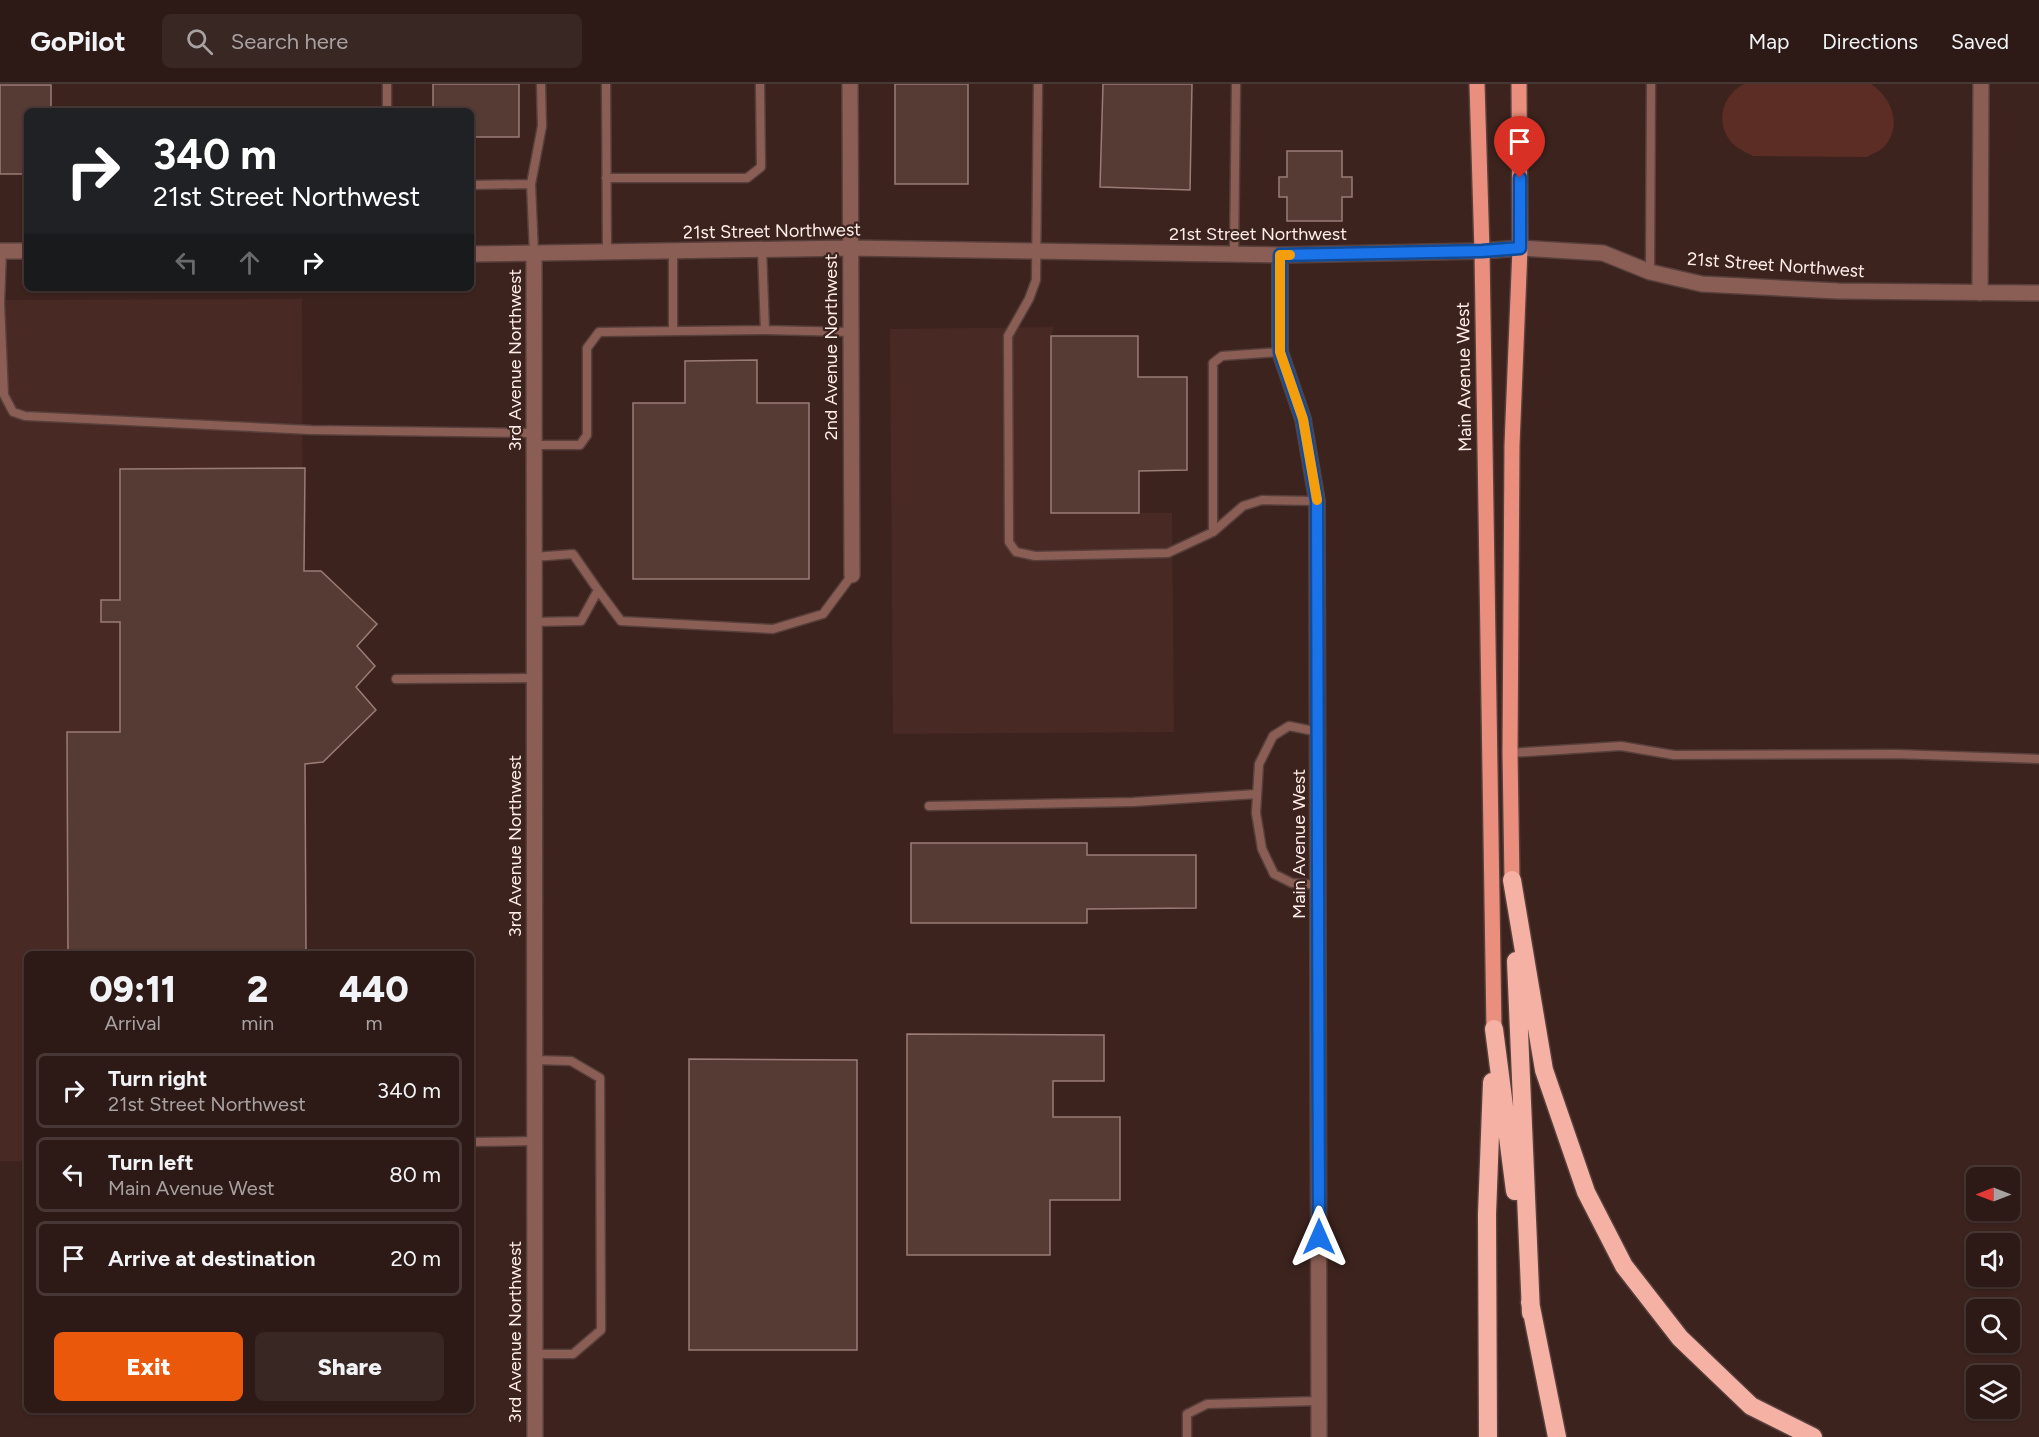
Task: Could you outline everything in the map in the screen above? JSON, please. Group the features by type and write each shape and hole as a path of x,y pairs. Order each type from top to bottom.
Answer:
{"highway":[{"path":"1512,880 1531,1313"},
{"path":"1512,880 1544,1070 1586,1192 1624,1266 1680,1338 1751,1406 1813,1437"},
{"path":"1494,1029 1531,1313 1557,1437"},
{"path":"1488,1437 1487,1214 1494,1029"}],"main road":[{"name":"Main Avenue West","path":"1477,84 1482,251 1494,1029"},
{"path":"1512,880 1510,753 1512,445 1520,248 1519,84"}],"street":[{"name":"2nd Avenue Northwest","path":"850,84 852,575"},
{"path":"1980,292 1981,84"},
{"name":"21st Street Northwest","path":"474,254 850,248 1280,255 1482,251 1520,248 1603,253 1650,272 1702,284 1838,291 2039,292"},
{"path":"1,251 24,251"},
{"name":"3rd Avenue Northwest","path":"534,254 535,1437"},
{"name":"Main Avenue West","path":"1280,255 1280,352 1303,419 1317,501 1319,1437"}],"lane":[{"path":"387,84 387,108"},
{"path":"534,254 531,184 542,126 541,84"},
{"path":"606,84 607,253"},
{"path":"606,178 747,178 761,167 760,84"},
{"path":"1038,84 1036,280 1029,299 1008,336 1009,542 1016,552 1035,556 1168,553 1213,532 1243,506 1262,500 1317,501"},
{"path":"1234,255 1236,84"},
{"path":"1650,272 1651,84"},
{"path":"474,185 531,184"},
{"path":"762,250 765,330"},
{"path":"1,251 0,303 4,395 13,412 25,417 534,439 580,445 587,435 587,348 599,332 765,330 850,332"},
{"path":"673,252 673,331"},
{"path":"1213,532 1213,363 1222,356 1280,352"},
{"path":"534,557 573,554 621,621 773,629 823,614 852,575"},
{"path":"534,622 581,621 598,590"},
{"path":"396,679 534,678"},
{"path":"1319,732 1289,726 1273,736 1259,764 1256,813 1262,849 1274,874 1292,883 1319,885"},
{"path":"1510,753 1621,746 1674,755 1896,754 2039,759"},
{"path":"929,806 1133,802 1257,794"},
{"path":"534,1060 571,1061 600,1078 601,1330 573,1354 535,1354"},
{"path":"474,1142 535,1141"},
{"path":"1187,1437 1187,1414 1207,1404 1319,1401"}],"shaded area":[{"path":"1744,84 1871,84 1885,97 1892,113 1894,122 1890,139 1884,147 1867,157 1753,156 1732,143 1722,121 1727,99"},
{"path":"302,299 304,951 24,951 24,1161 0,1161 0,300"},
{"path":"1054,327 1051,336 1051,513 1172,513 1174,732 893,734 890,329"}],"building":[{"path":"433,84 519,84 519,137 474,137 474,108 433,108"},
{"path":"895,84 968,84 968,184 895,184"},
{"path":"1103,84 1192,84 1190,190 1100,187"},
{"path":"0,85 51,85 51,108 24,108 24,174 0,174"},
{"path":"1287,151 1342,151 1342,177 1352,177 1352,197 1342,197 1342,221 1287,221 1287,197 1279,197 1279,177 1287,177"},
{"path":"1051,336 1138,336 1138,377 1187,377 1187,470 1139,471 1139,513 1051,513"},
{"path":"757,360 757,403 809,403 809,579 633,579 633,403 685,403 685,361"},
{"path":"305,468 304,571 321,571 377,624 357,646 375,666 356,687 376,710 323,762 305,764 306,951 68,951 67,732 120,732 120,622 101,622 101,600 120,600 120,469"},
{"path":"911,843 1087,843 1087,855 1196,855 1196,908 1087,909 1087,923 911,923"},
{"path":"907,1034 1104,1035 1104,1081 1053,1081 1053,1117 1120,1117 1120,1200 1050,1200 1050,1255 907,1255"},
{"path":"689,1059 857,1060 857,1350 689,1350"}],"slow traffic":[{"path":"1290,255 1280,255 1280,352 1303,419 1317,500"}],"route":[{"path":"1319,1237 1317,501 1303,419 1280,352 1280,255 1482,251 1520,248 1520,178"}]}
